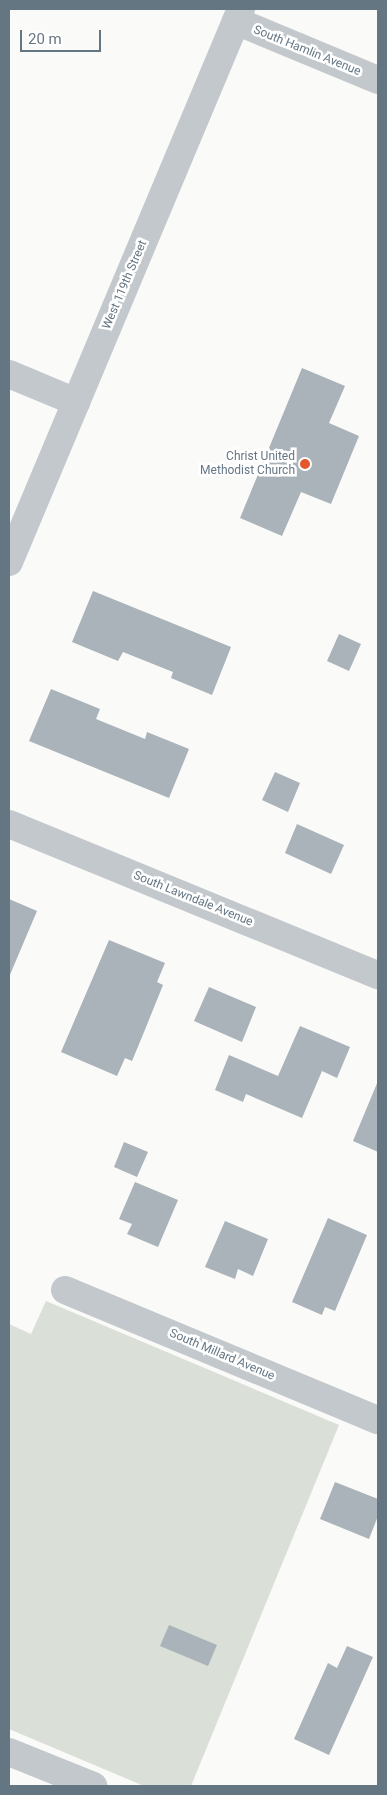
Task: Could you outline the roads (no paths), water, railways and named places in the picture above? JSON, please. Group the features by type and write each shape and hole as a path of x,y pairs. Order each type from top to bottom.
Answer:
{"street":[{"name":"South Hamlin Avenue","path":"238,15 378,80"},
{"name":"West 119th Street","path":"9,562 238,15"},
{"path":"9,374 76,402"},
{"name":"South Lawndale Avenue","path":"9,824 378,975"},
{"name":"South Millard Avenue","path":"65,1290 378,1420"},
{"path":"9,1752 93,1786"}],"place":[{"name":"Christ United Methodist Church","path":"305,464"}]}
